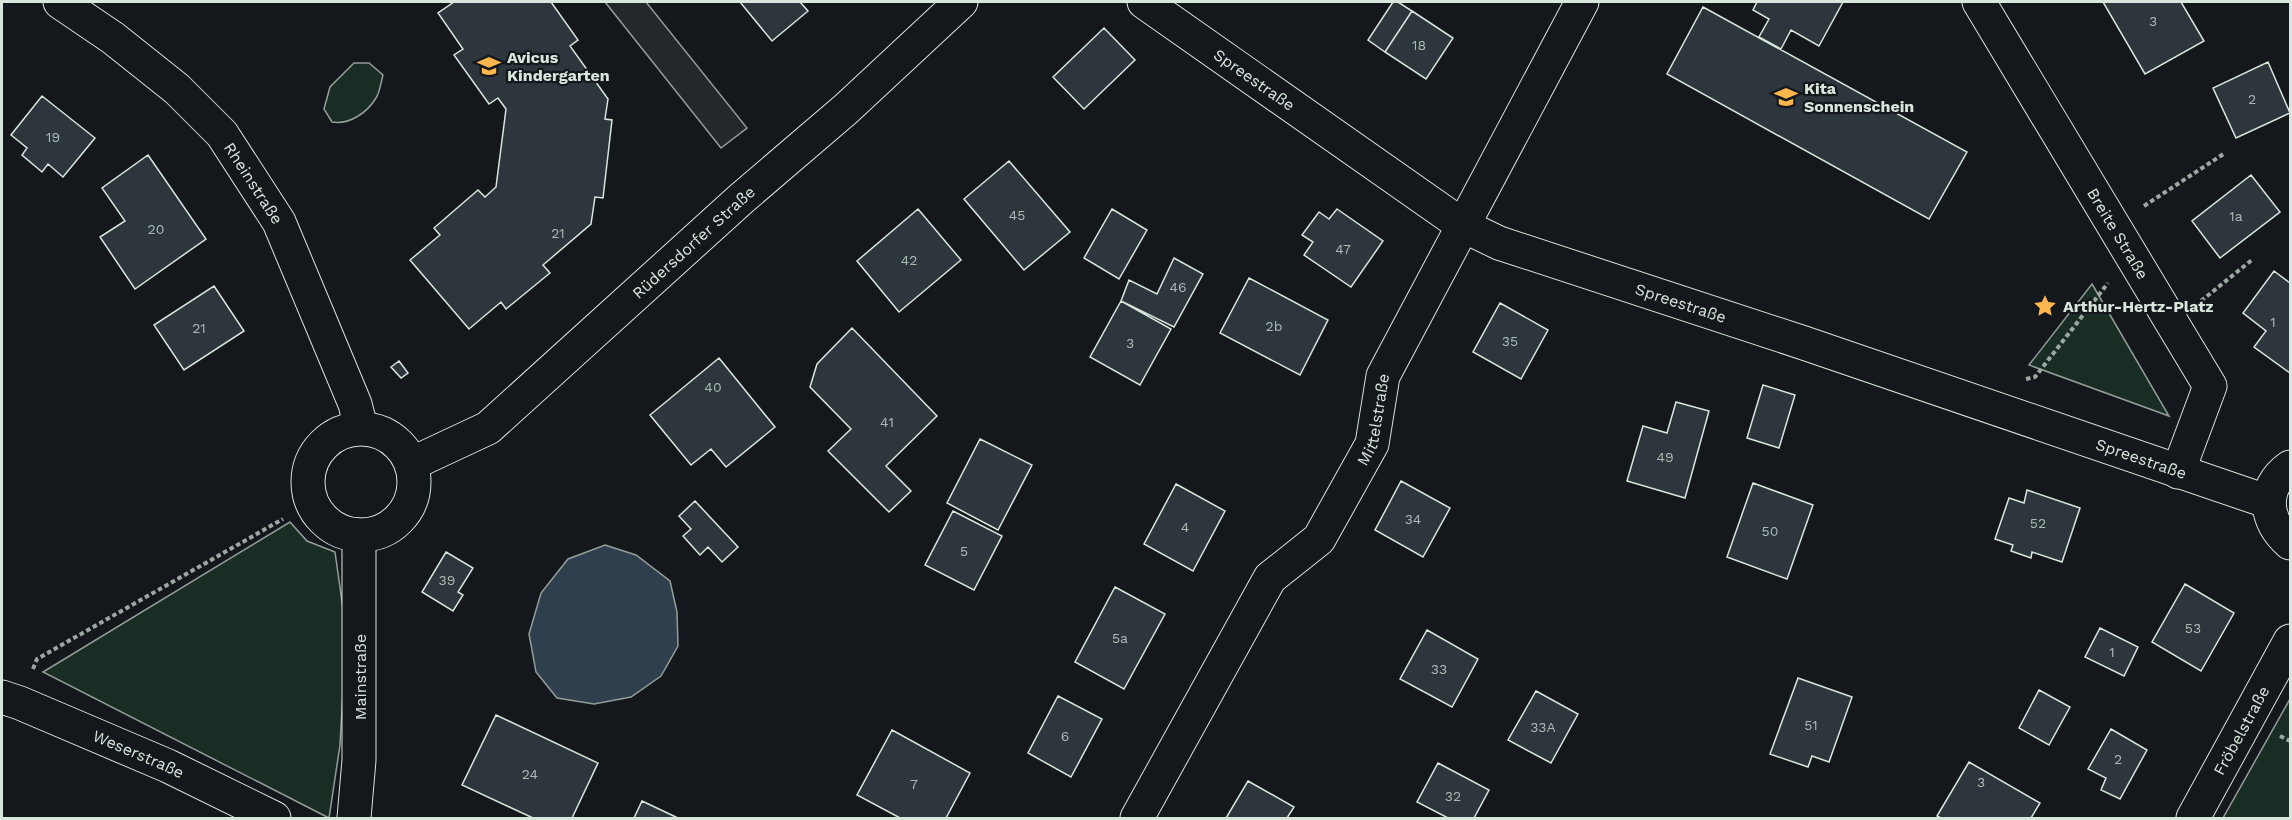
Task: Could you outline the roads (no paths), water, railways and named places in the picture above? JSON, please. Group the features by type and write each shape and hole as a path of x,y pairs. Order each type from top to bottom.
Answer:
{"street":[{"name":"Rheinstraße","path":"60,2 113,38 177,89 222,134 279,222 355,404 361,428"},
{"name":"Rüdersdorfer Straße","path":"411,464 488,428 742,198 846,109 961,2"},
{"name":"Spreestraße","path":"1144,2 1462,225 1499,243 1804,343 2269,502"},
{"name":"Mittelstraße","path":"1137,819 1270,578 1319,539 1372,444 1383,376 1581,2"},
{"name":"Breite Straße","path":"1979,2 2210,386 2178,472"},
{"path":"361,428 377,431 392,438 404,450 411,464 414,481 411,498 404,513 392,525 376,533 359,535 343,532 329,524 317,512 310,497 307,481 310,465 318,450 330,438 344,431 361,428"},
{"path":"2290,467 2275,483 2269,502 2271,518 2278,533 2290,543"},
{"name":"Mainstraße","path":"354,819 359,760 359,535"},
{"name":"Fröbelstraße","path":"2193,819 2290,642"},
{"name":"Weserstraße","path":"10,700 168,766 274,819"}],"water":[{"path":"605,545 636,555 670,581 677,612 678,646 661,676 631,697 594,704 557,698 536,672 529,634 541,593 568,559"}],"place":[{"name":"Avicus Kindergarten","path":"489,66"},
{"name":"Kita Sonnenschein","path":"1786,97"},
{"name":"Arthur-Hertz-Platz","path":"2045,306"}]}
